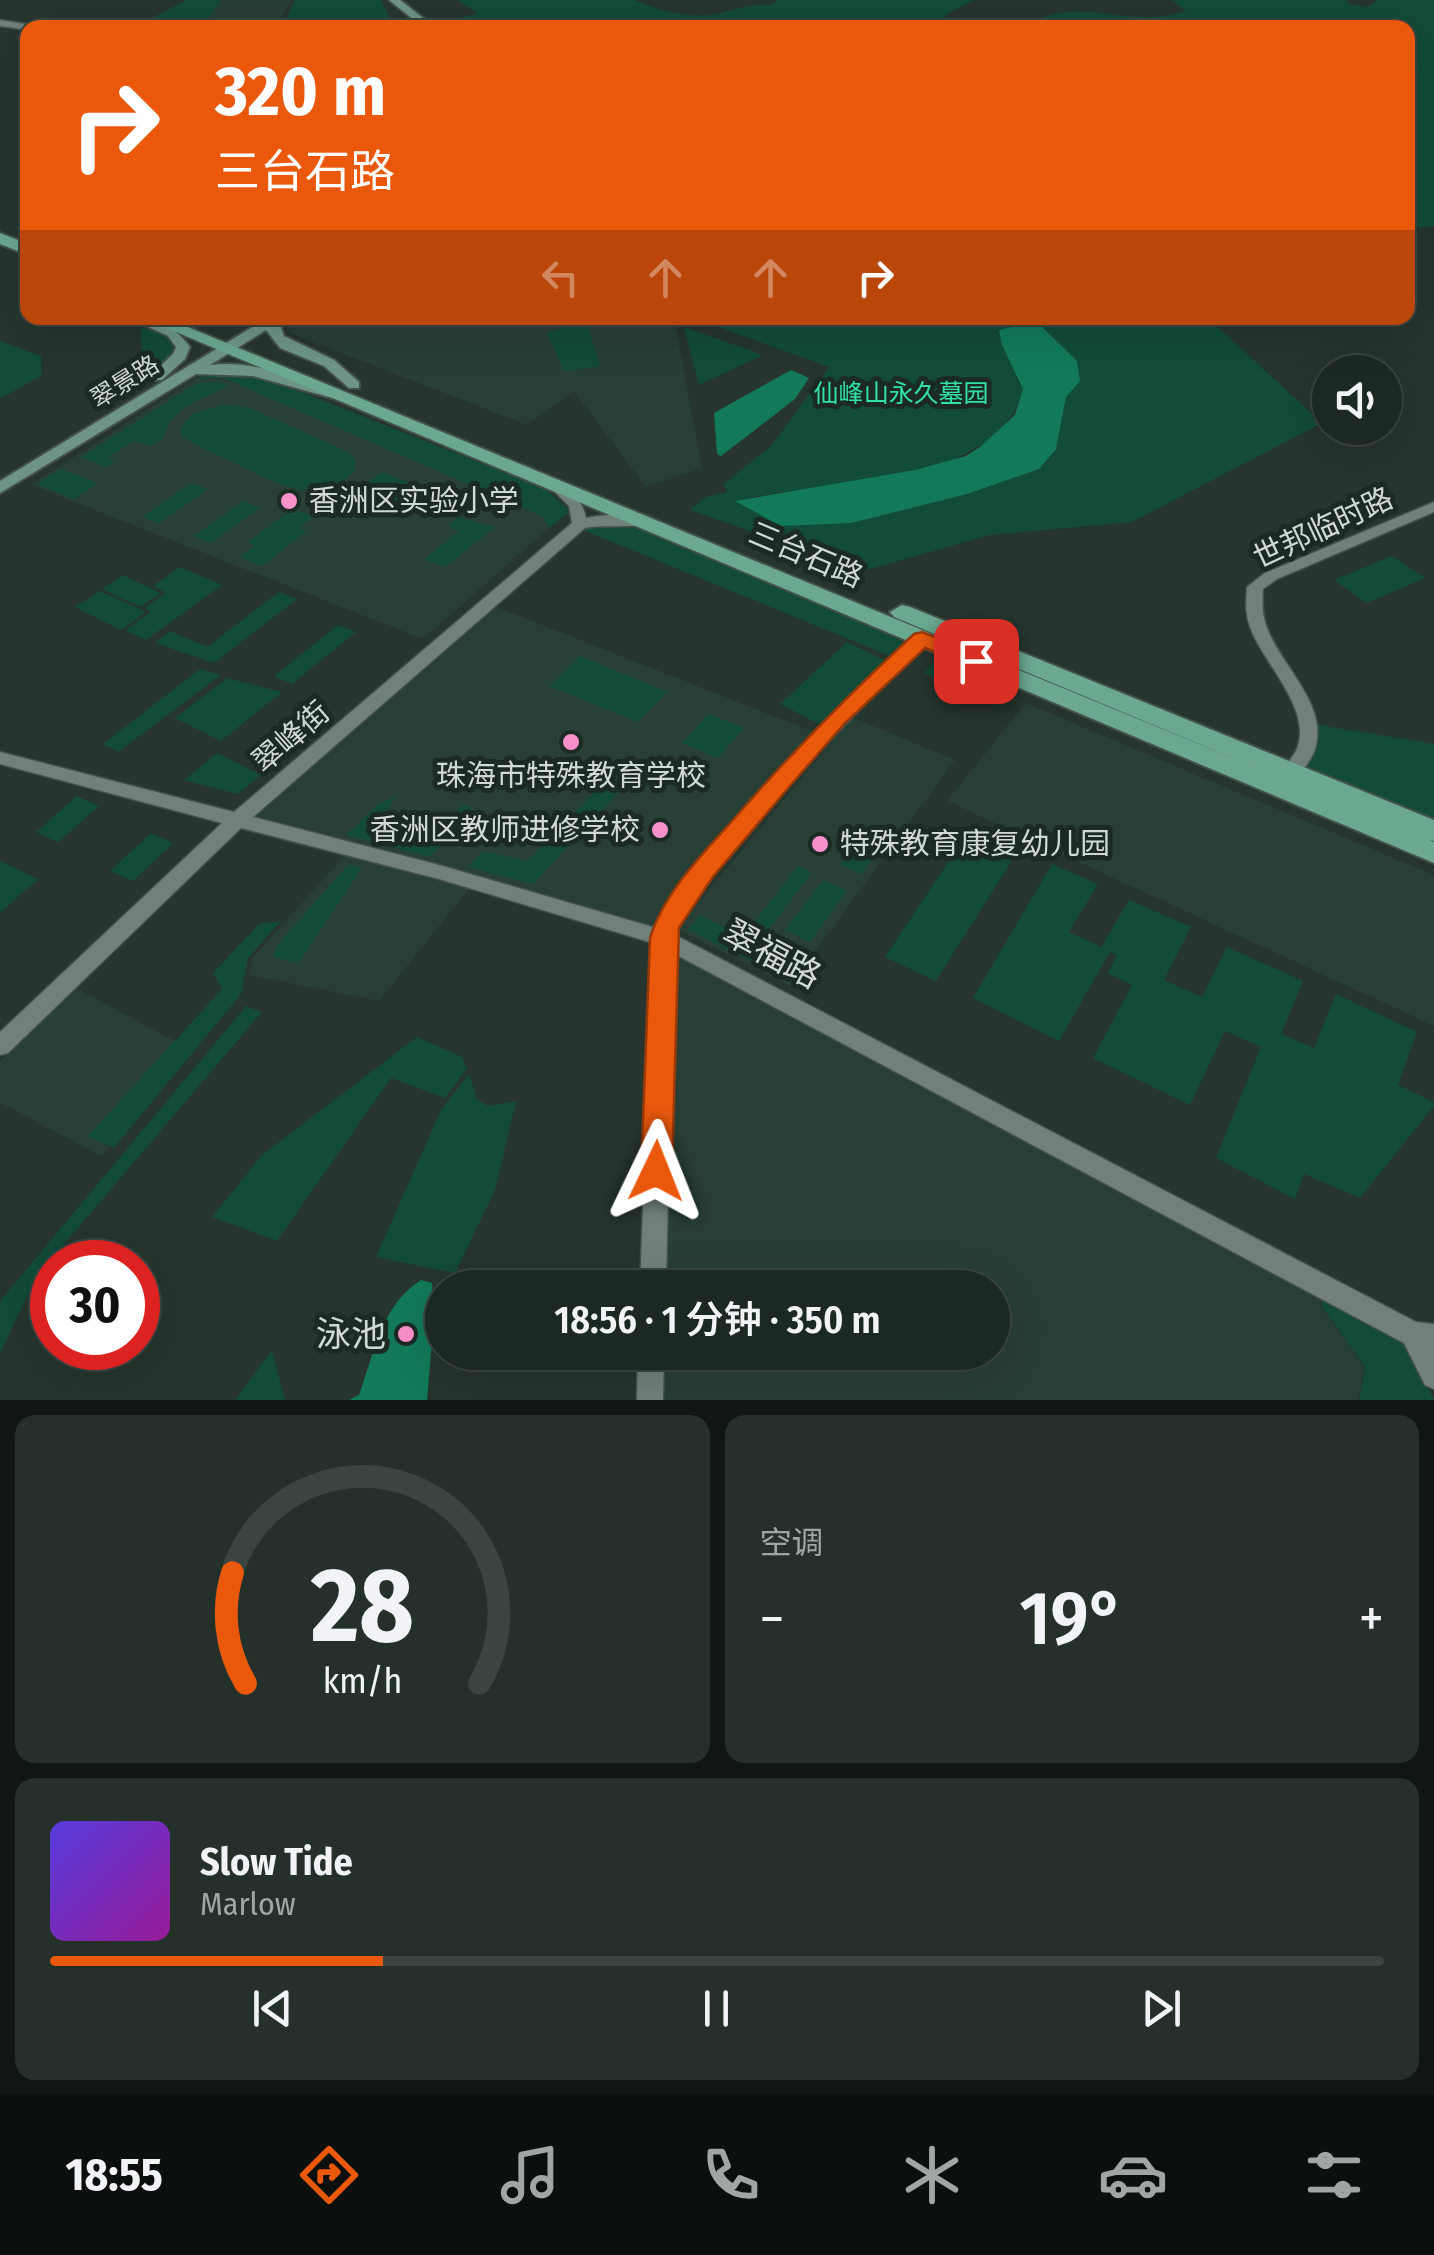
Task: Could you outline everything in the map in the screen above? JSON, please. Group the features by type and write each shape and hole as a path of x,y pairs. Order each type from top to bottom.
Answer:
{"main road":[{"path":"394,0 412,20"},
{"path":"403,0 429,20"},
{"path":"153,325 173,333 183,347 162,381"},
{"name":"三台石路","path":"175,325 228,341 1434,831"},
{"name":"三台石路","path":"206,325 228,341"},
{"name":"翠景路","path":"0,474 162,381 250,325"},
{"name":"翠景路","path":"228,341 263,325"},
{"path":"272,325 272,333 280,342 331,364 346,390"},
{"path":"162,381 236,366 346,390"},
{"name":"翠景路","path":"0,488 162,381"},
{"name":"三台石路","path":"346,390 555,485 1434,853"},
{"path":"1380,809 1434,823"},
{"path":"1341,814 1434,864"}],"street":[{"path":"555,485 576,505 580,524 606,519 644,522"},
{"name":"世邦临时路","path":"1291,771 1307,749 1309,719 1253,610 1255,587 1270,576 1434,508"},
{"name":"翠峰街","path":"0,1046 236,821 580,524"},
{"path":"654,1270 663,938 667,925 703,871 757,807 837,717 922,638"},
{"name":"翠福路","path":"0,758 480,884 663,938 1424,1335 1434,1376"},
{"path":"650,1400 651,1370"}],"shaded area":[{"path":"186,0 291,0 281,20 147,20"},
{"path":"285,325 675,325 702,468 646,487 574,391 527,425 290,333"},
{"path":"1040,325 1077,361 1080,381 1066,397 1056,449 1039,469 967,494 851,523 781,526 735,501 915,470 966,456 980,447 1015,415 1023,389 999,330"},
{"path":"791,370 809,378 795,399 721,456 717,454 714,413"},
{"name":"香洲区实验小学","path":"223,378 544,517 549,528 423,639 31,485 195,379"},
{"name":"珠海市特殊教育学校","path":"494,606 814,732 694,869 657,928 250,816"},
{"path":"1026,703 1434,875 1434,1026 947,801"},
{"name":"特殊教育康复幼儿园","path":"852,717 955,760 790,986 677,929"},
{"path":"347,853 471,886 379,1001 249,975 253,957"},
{"path":"663,938 1328,1288 1320,1305 1364,1367 1358,1400 650,1400 651,1370 1010,1370 1010,1270 653,1270"},
{"path":"75,988 191,1049 102,1156 0,1103 0,1061"},
{"name":"泳池","path":"425,1281 425,1370 430,1370 427,1400 349,1400 359,1395 388,1316 408,1290"}],"green space":[{"path":"186,0 221,0 207,20 150,20"},
{"path":"295,0 381,0 391,20 286,20"},
{"path":"458,0 635,0 695,15 771,5 777,0 974,0 943,20 450,20 478,14"},
{"path":"1172,0 1346,0 1351,5 1369,7 1377,0 1434,0 1434,226 1415,227 1415,20 1042,18 1076,12 1149,17 1185,11"},
{"path":"587,325 600,366 564,371 547,333"},
{"name":"仙峰山永久墓园","path":"712,325 1216,325 1312,414 1312,428 1132,522 990,535 863,571 690,510 706,497 728,492 723,485 772,445 829,367","holes":["1016,377 1066,397 1056,449 905,474 980,446 1007,422 1023,389"]},
{"path":"141,327 168,335 177,349 173,358 142,377"},
{"path":"684,327 763,355 699,385"},
{"path":"0,341 41,356 42,375 0,399"},
{"path":"221,370 245,370 544,488 571,511 549,528 544,517 223,378 195,379"},
{"path":"219,382 228,386 180,412 172,419 164,438 151,446 134,441 109,457 115,461 106,467 81,457 197,383"},
{"path":"222,405 247,407 348,452 356,460 354,471 327,489 298,489 268,479 182,436 180,429 192,414"},
{"path":"61,469 98,483 74,499 37,484"},
{"path":"382,472 423,488 384,516 342,500"},
{"path":"191,483 208,489 159,523 142,517"},
{"path":"243,501 260,508 211,543 194,536"},
{"path":"292,509 313,517 299,527 307,531 262,566 240,557 255,546 248,542"},
{"path":"459,517 495,527 445,567 424,559 459,531 448,526"},
{"path":"607,523 641,526 910,639 890,656 583,530"},
{"path":"1392,556 1425,578 1367,603 1334,580"},
{"path":"180,567 222,585 146,640 125,630 151,612 144,608 166,593 153,586"},
{"path":"123,575 161,593 140,607 102,589"},
{"path":"100,591 146,612 121,630 75,607"},
{"path":"279,592 297,599 214,663 155,643 170,631 207,647"},
{"path":"338,625 356,632 292,684 274,676"},
{"path":"847,642 886,661 819,724 780,704"},
{"path":"580,656 667,692 638,722 549,686"},
{"path":"937,659 994,684 981,698 924,673"},
{"path":"200,669 221,675 118,752 103,744"},
{"path":"227,678 282,692 221,741 175,718"},
{"path":"709,714 744,728 718,758 682,743"},
{"path":"1319,725 1434,744 1434,823 1291,771"},
{"path":"217,753 261,775 238,794 184,780"},
{"path":"614,772 630,780 533,884 468,867 483,851 528,861"},
{"path":"77,796 99,806 58,842 36,832"},
{"path":"396,796 381,820 438,834 464,804 475,811 429,857 346,835 379,804"},
{"path":"870,825 891,834 861,874 840,865"},
{"path":"969,831 1018,851 936,981 885,957"},
{"path":"151,833 173,843 133,881 110,871"},
{"path":"0,861 38,879 0,913"},
{"path":"349,864 362,868 298,963 273,957 278,944"},
{"path":"1052,864 1098,884 1069,932 1101,947 1129,900 1191,927 1164,980 1202,997 1227,947 1303,981 1281,1034 1314,1048 1336,994 1417,1032 1398,1085 1434,1102 1434,1106 1360,1198 1304,1174 1295,1199 1216,1158 1261,1047 1225,1031 1190,1105 1093,1058 1132,985 1108,973 1117,955 1110,952 1059,1041 973,998"},
{"path":"798,866 812,872 761,940 775,948 761,966 688,930 700,915 724,927 729,921 748,930"},
{"path":"823,880 847,891 810,942 785,930"},
{"path":"281,921 248,958 241,994 114,1148 88,1136 222,989 213,973 259,924"},
{"path":"246,1006 262,1012 68,1240 51,1240"},
{"path":"417,1037 462,1057 467,1068 445,1098 391,1078 277,1241 212,1217 262,1155"},
{"path":"469,1074 477,1099 488,1106 516,1101 495,1190 456,1270 376,1257 441,1110"},
{"path":"30,1265 30,1291 0,1353 0,1301"},
{"path":"1324,1296 1406,1342 1434,1400 1359,1400 1365,1367 1321,1305"},
{"path":"272,1350 285,1400 235,1400"}],"place":[{"name":"香洲区实验小学","path":"289,501"},
{"name":"珠海市特殊教育学校","path":"571,742"},
{"name":"香洲区教师进修学校","path":"660,830"},
{"name":"特殊教育康复幼儿园","path":"820,844"},
{"name":"泳池","path":"406,1334"}],"route":[{"path":"656,1171 663,938 667,925 703,871 780,781 837,717 922,638 976,661"}]}
